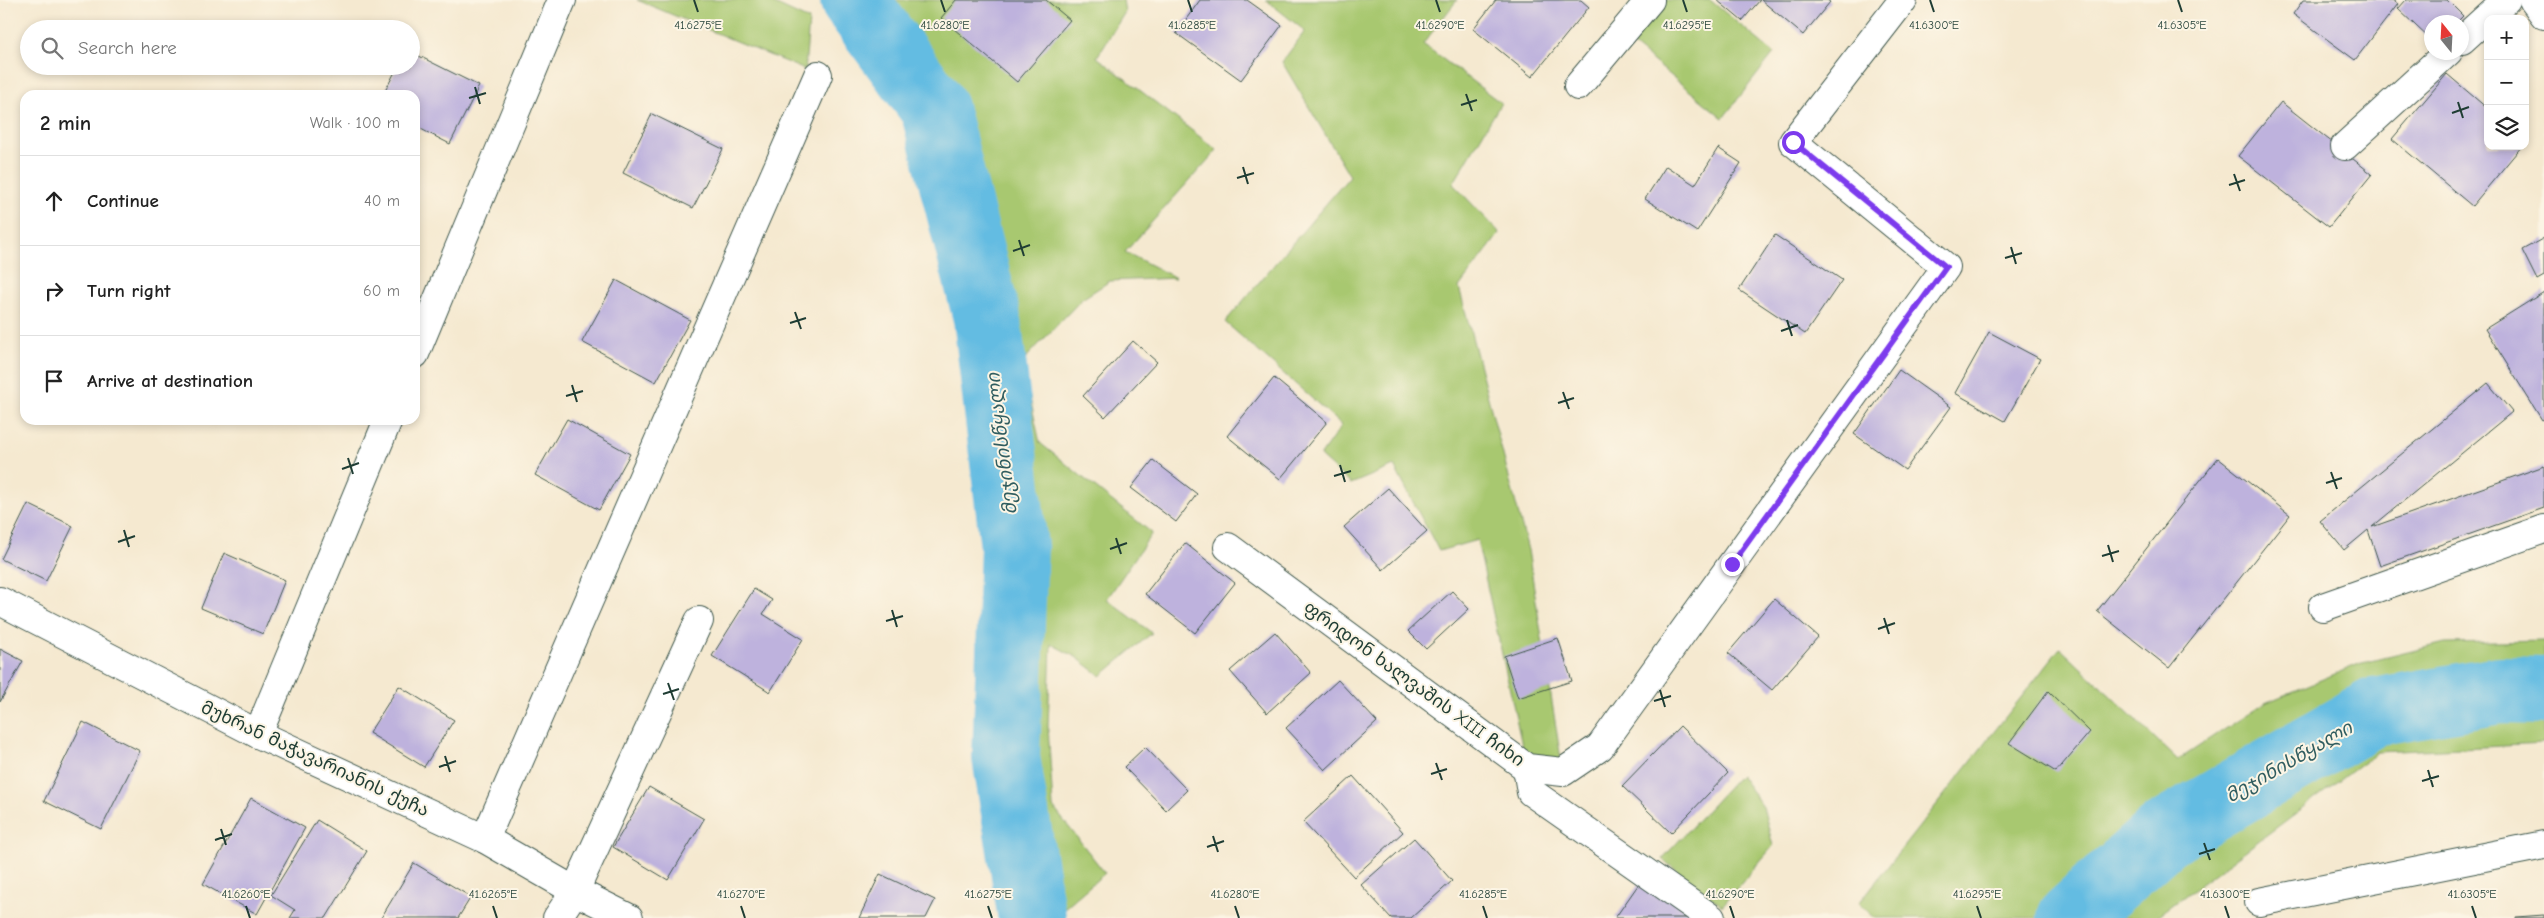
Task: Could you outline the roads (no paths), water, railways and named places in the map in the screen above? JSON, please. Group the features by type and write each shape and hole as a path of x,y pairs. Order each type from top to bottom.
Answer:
{"main road":[{"path":"420,342 562,0"},
{"path":"1578,86 1650,0"},
{"name":"ფრიდონ ხალვაშის XIII ჩიხი","path":"1228,547 1529,780 1563,772 1600,747 1946,267 1793,142 1903,0"},
{"path":"2469,34 2506,0"},
{"path":"2533,0 2544,15"},
{"path":"2344,146 2439,60"},
{"path":"484,839 818,75"},
{"path":"258,734 386,425"},
{"path":"2323,608 2544,528"},
{"name":"მუხრან მაჭავარიანის ქუჩა","path":"0,601 258,734 484,839 575,891 629,918"},
{"path":"557,918 575,891 699,621"},
{"path":"1529,780 1711,918"},
{"path":"2259,902 2544,845"}],"waterway":[{"name":"მეჯინისწყალი","path":"854,0 934,108 987,318 1014,547 1006,757 1032,918"},
{"name":"მეჯინისწყალი","path":"2071,918 2162,836 2374,712 2499,690 2544,691"}]}
